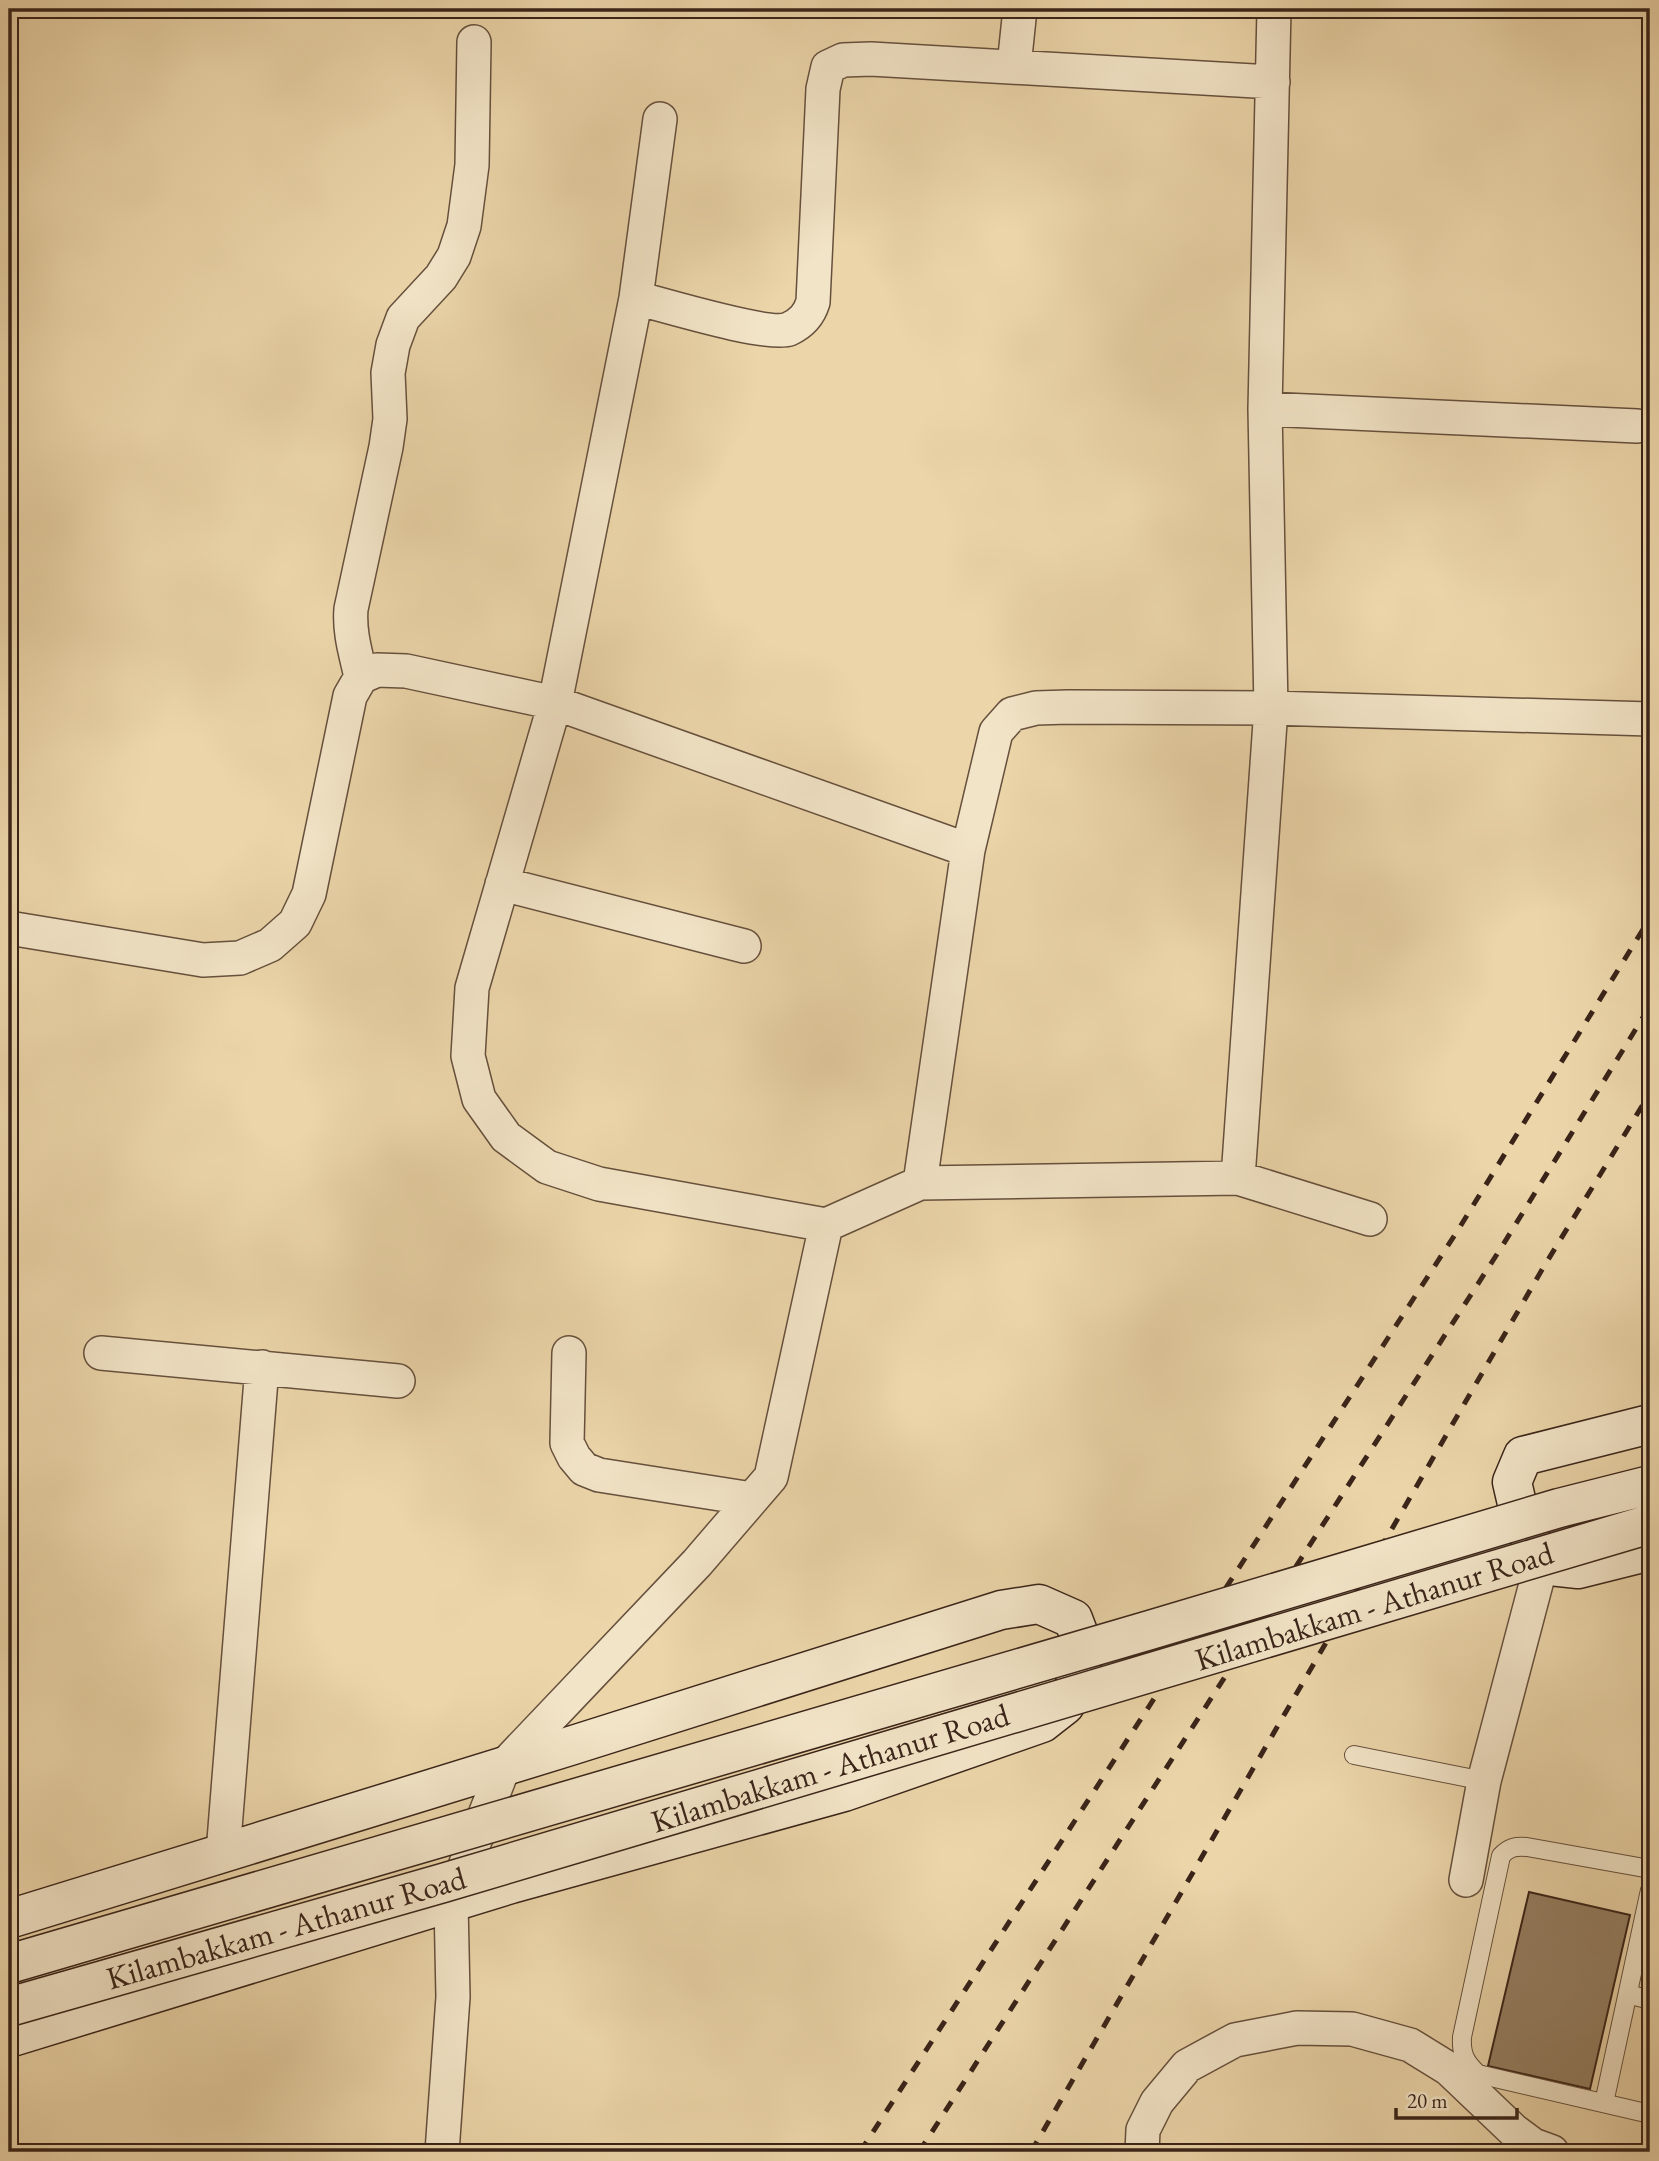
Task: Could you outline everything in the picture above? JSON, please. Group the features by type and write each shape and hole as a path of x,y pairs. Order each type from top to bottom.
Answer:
{"street":[{"path":"1014,66 1020,9"},
{"path":"1238,1178 1271,708 1265,409 1274,9"},
{"path":"361,677 350,624 351,609 386,447 390,419 388,373 393,345 403,318 442,277 454,256 464,226 472,165 474,43"},
{"path":"636,298 762,330 787,330 809,314 813,302 823,89 828,67 843,60 871,58 1273,82"},
{"path":"660,119 636,298 555,703 472,988 468,1056 479,1099 506,1137 547,1167 599,1184 826,1225 920,1184 1238,1178 1370,1219"},
{"path":"1265,409 1637,426"},
{"path":"9,928 203,960 240,958 270,945 295,923 309,894 350,696 361,677 377,670 406,671 555,703 968,850"},
{"path":"920,1184 968,850 996,732 1012,714 1036,708 1068,706 1271,708 1650,719"},
{"path":"502,884 744,946"},
{"path":"442,2152 453,1997 451,1902 504,1766 697,1563 771,1477 826,1225"},
{"path":"101,1353 398,1381"},
{"path":"569,1353 567,1443 584,1469 599,1475 752,1499"},
{"path":"223,1853 262,1367"},
{"path":"1466,1880 1484,1781 1541,1565 1518,1508 1512,1482 1523,1456 1650,1424"},
{"name":"Kilambakkam - Athanur Road","path":"9,1964 1559,1508 1650,1485"},
{"name":"Kilambakkam - Athanur Road","path":"9,2007 457,1879 1650,1524"},
{"path":"1541,1565 1578,1569 1650,1551"},
{"path":"9,1919 1001,1610 1038,1604 1073,1619 1084,1648 1079,1677 1065,1704 1042,1723 844,1792 451,1902 9,2038"},
{"path":"1142,2152 1143,2130 1157,2102 1187,2066 1234,2040 1297,2028 1352,2029 1410,2045 1449,2069 1533,2146 1552,2152"}],"lane":[{"path":"1354,1755 1484,1781"},
{"path":"1650,1869 1527,1847 1507,1849 1501,1856 1461,2051 1466,2063 1478,2074 1650,2114"},
{"path":"1604,2103 1650,1890"},
{"path":"1628,1994 1650,2000"}],"building":[{"path":"1529,1892 1630,1915 1590,2089 1488,2066"}],"railway":[{"path":"860,2152 1458,1230 1650,918"},
{"path":"919,2152 1501,1248 1650,1006"},
{"path":"1031,2152 1543,1268 1650,1093"}]}
